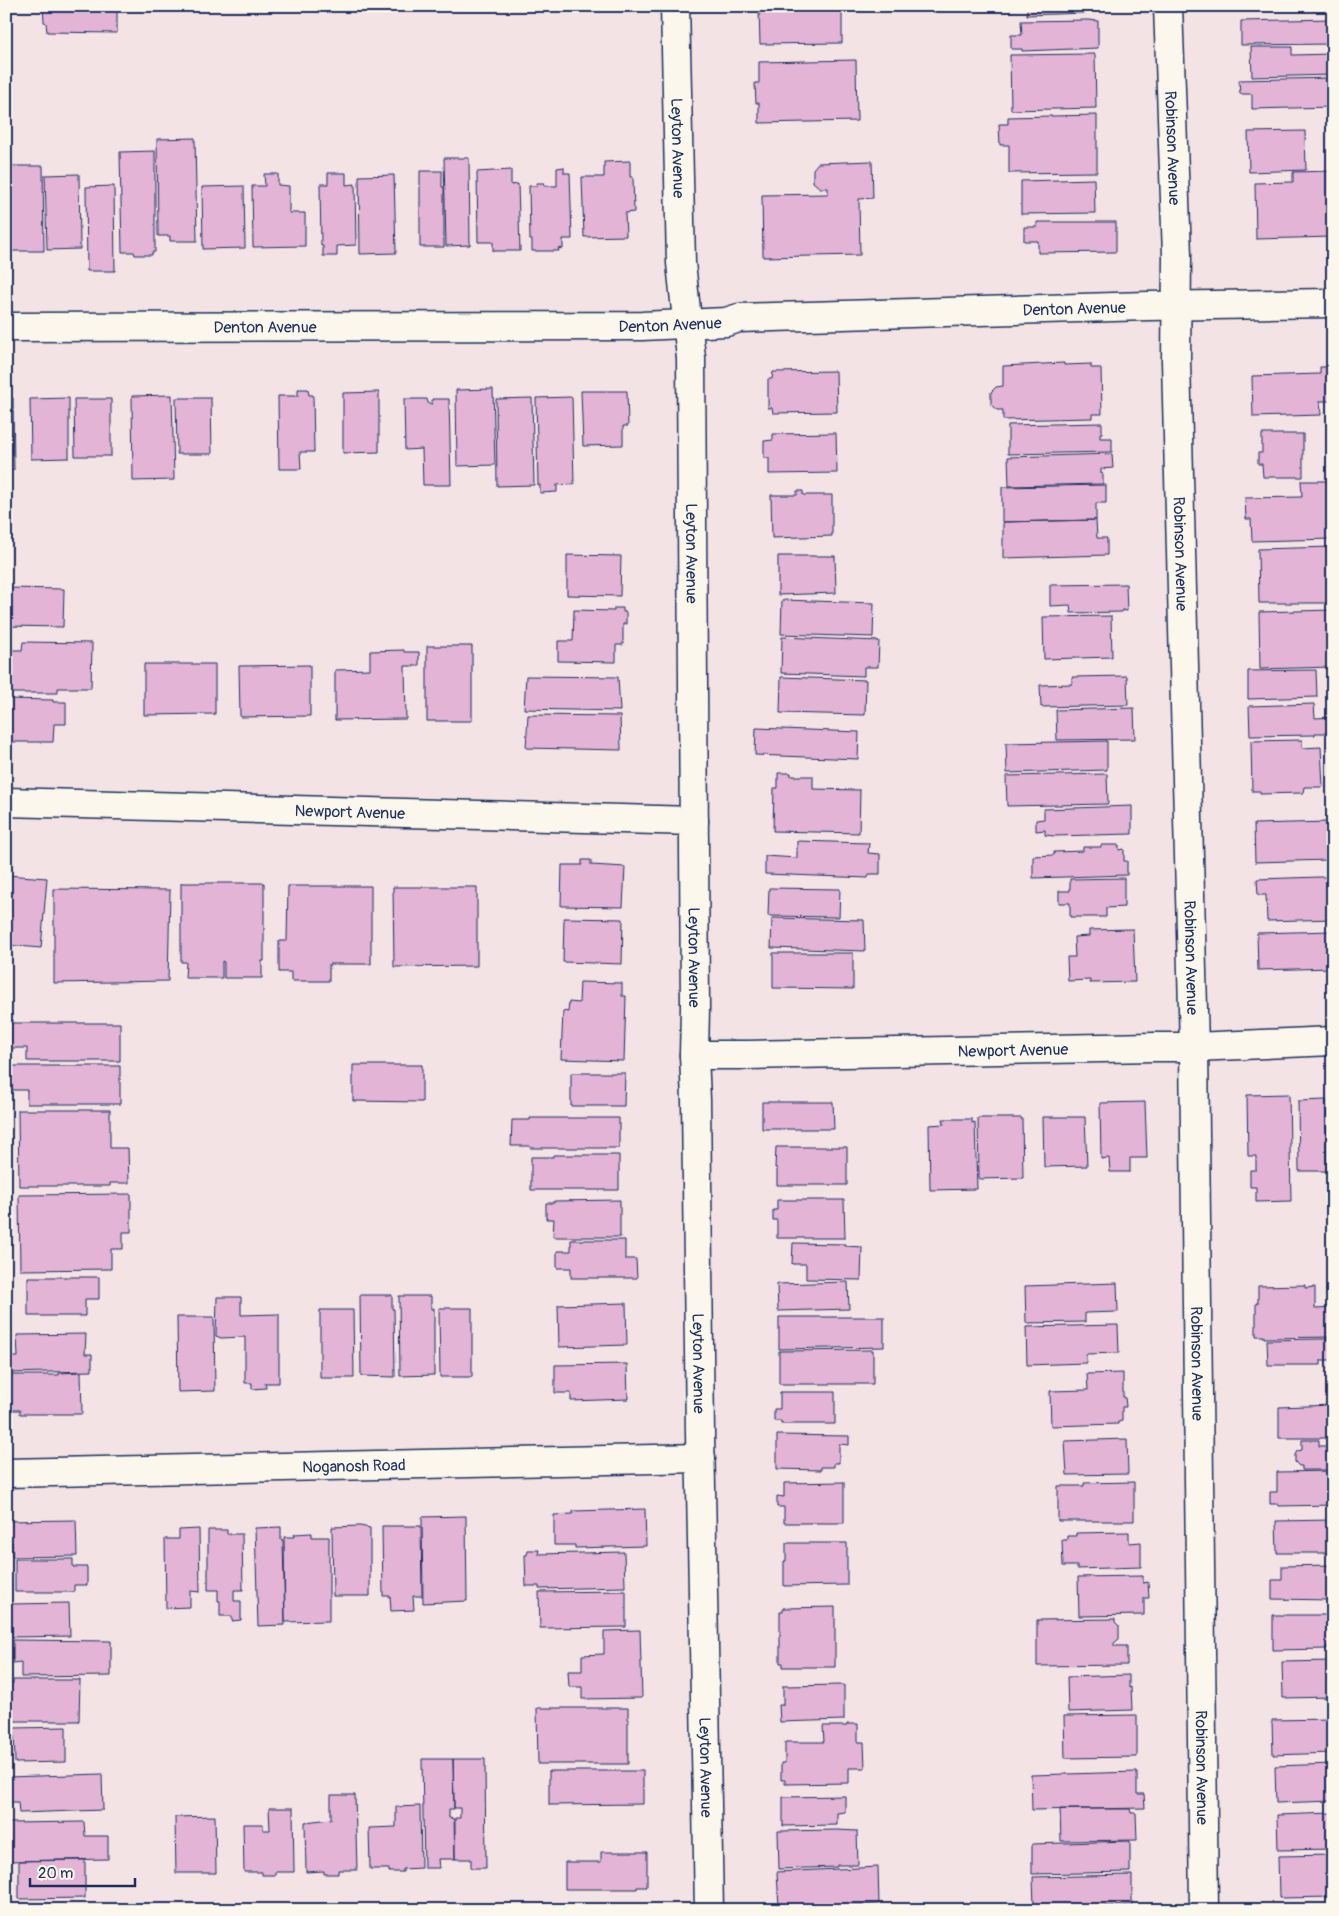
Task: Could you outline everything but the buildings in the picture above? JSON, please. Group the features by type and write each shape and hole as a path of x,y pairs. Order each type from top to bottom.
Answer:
{"street":[{"name":"Leyton Avenue","path":"675,6 681,262 691,367 694,1055 709,1910"},
{"name":"Robinson Avenue","path":"1168,6 1177,255 1177,391 1194,1047 1204,1910"},
{"name":"Denton Avenue","path":"6,327 642,326 726,322 740,318 1148,306 1333,303"},
{"name":"Newport Avenue","path":"6,802 694,821"},
{"name":"Newport Avenue","path":"694,1055 748,1056 1194,1047 1333,1041"},
{"name":"Noganosh Road","path":"6,1473 701,1458"}]}
